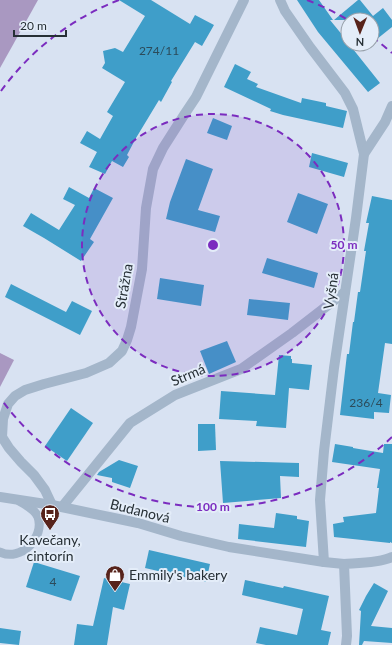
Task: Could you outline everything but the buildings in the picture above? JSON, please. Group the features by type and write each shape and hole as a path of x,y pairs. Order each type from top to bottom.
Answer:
{"street":[{"name":"Strážna","path":"57,506 34,475 17,458 1,437 3,420 8,404 15,396 25,390 86,373 108,362 122,351 131,327 142,269 146,208 153,169 163,148 196,97 244,0"},
{"name":"Vyšná","path":"280,0 285,12 345,93 353,109 364,154 324,451 320,500 324,562"},
{"path":"364,154 385,122 392,106"},
{"name":"Strmá","path":"57,506 130,423 175,394 241,369 292,333 345,292"},
{"name":"Budanová","path":"0,497 57,506 230,547 324,562 344,564 388,559 392,557"},
{"path":"344,564 347,636 346,645"}],"lane":[{"path":"0,552 5,555 13,555 21,552 33,542 38,530 39,522 37,516 33,511 18,500"}],"shaded area":[{"path":"0,0 38,0 0,68"},
{"path":"0,353 14,360 0,387"}],"place":[{"name":"Kavečany, cintorín","path":"50,531"},
{"name":"Emmily's bakery","path":"115,592"}]}
